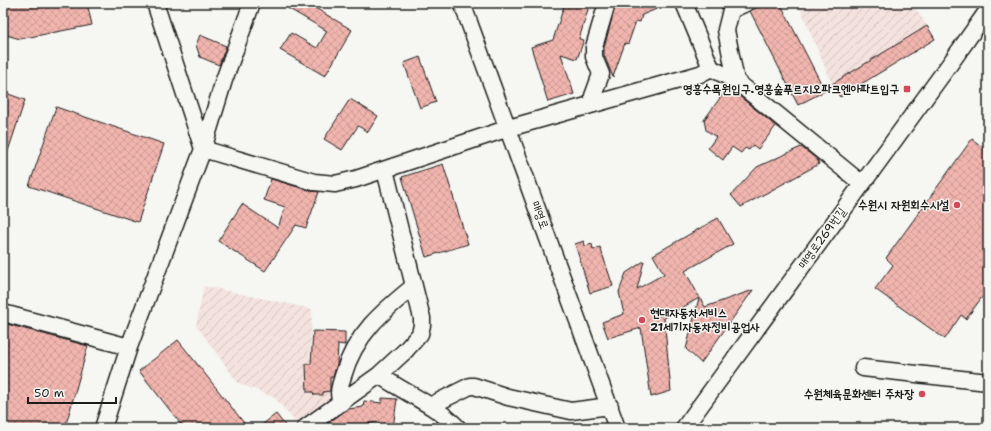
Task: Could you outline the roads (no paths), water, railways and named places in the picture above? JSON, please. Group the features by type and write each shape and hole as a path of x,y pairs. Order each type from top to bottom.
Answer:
{"street":[{"path":"155,3 203,148"},
{"path":"103,428 129,347 203,148 224,80 252,3"},
{"name":"매영로","path":"462,3 509,128 617,428"},
{"path":"595,103 593,96 601,74 594,57 594,47 607,3"},
{"path":"684,3 711,68 736,81 862,184"},
{"path":"736,81 726,30 731,10 746,3"},
{"name":"매영로269번길","path":"684,428 988,10"},
{"path":"203,148 314,182 325,184 346,182 509,128 700,74 711,68"},
{"path":"309,427 379,375 405,351 420,334 422,318 385,170"},
{"path":"340,403 338,392 345,370 359,341 373,322 414,286"},
{"path":"3,313 129,347"},
{"path":"863,368 988,382"},
{"path":"379,375 430,406 458,428"},
{"path":"430,406 470,386 497,394 571,411 610,406"}],"place":[{"name":"영흥수목원입구.영흥숲푸르지오파크엔아파트입구","path":"907,89"},
{"name":"수원시 자원회수시설","path":"957,205"},
{"name":"현대자동차서비스 21세기자동차정비공업사","path":"642,320"},
{"name":"수원체육문화센터 주차장","path":"922,394"}]}
